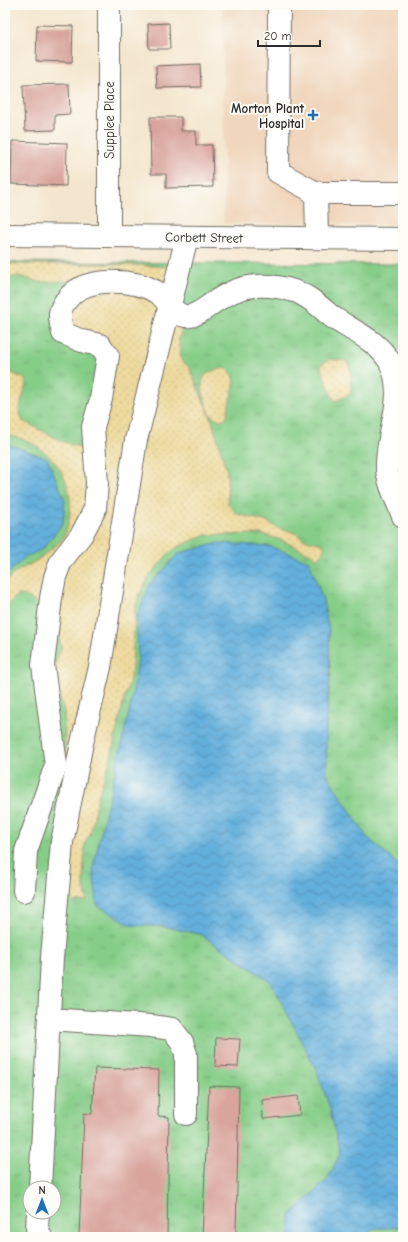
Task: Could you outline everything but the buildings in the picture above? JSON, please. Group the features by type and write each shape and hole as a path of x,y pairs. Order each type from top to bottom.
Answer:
{"street":[{"name":"Supplee Place","path":"109,5 109,236"},
{"path":"279,5 278,172 316,193 403,194"},
{"path":"316,193 317,238"},
{"name":"Corbett Street","path":"5,235 403,239"},
{"path":"40,1180 49,1019 62,842 82,743 100,667 136,440 187,237"},
{"path":"24,891 26,850 56,765 44,664 51,598 55,576 61,562 82,534 96,509 97,483 93,426 101,400 108,356 100,345 82,341 63,333 59,318 61,306 73,293 96,283 126,282 147,287 159,293 169,305 180,314 190,316 222,297 244,288 270,285 296,291 319,305 332,316 371,340 390,362 398,378 400,404 390,444 387,471 403,516"},
{"path":"49,1019 152,1026 172,1029 182,1042 186,1054 186,1114"},
{"path":"38,1220 37,1228 41,1237"}],"shaded area":[{"name":"Morton Plant Hospital","path":"223,5 403,5 403,225 224,224"}],"green space":[{"path":"5,262 403,264 403,1237 5,1237"}],"sand":[{"path":"5,264 111,264 171,267 163,290 73,281 39,282 19,276 5,279"},
{"path":"99,286 155,296 182,325 179,340 181,360 189,367 212,421 227,472 228,504 237,514 268,522 277,528 296,533 303,539 323,544 325,548 317,559 311,554 281,540 262,534 206,535 177,547 169,553 150,575 139,595 135,609 132,667 129,684 124,699 110,761 98,796 91,832 85,843 83,882 87,901 75,902 70,897 64,711 56,686 54,667 61,648 58,628 63,569 91,533 98,444 113,364 66,328 64,313"},
{"path":"329,359 347,361 351,371 351,392 347,396 335,401 327,384 321,365"},
{"path":"227,368 233,376 234,387 226,417 225,419 219,420 210,414 202,386 204,377 212,371"},
{"path":"5,370 25,379 25,389 20,405 23,421 64,442 87,450 92,509 40,606 26,596 22,595 13,599 5,610 4,590 7,580 15,573 39,559 64,537 70,513 70,498 67,485 61,472 54,461 44,451 19,438 5,435"}],"water":[{"path":"5,443 47,458 65,500 63,523 43,549 24,558 5,577"},
{"path":"219,543 269,546 309,561 323,600 329,631 330,677 326,729 327,775 367,837 403,869 403,1227 372,1229 366,1237 289,1237 290,1215 327,1180 340,1154 329,1105 316,1069 271,982 200,934 165,927 131,925 97,905 93,867 130,708 138,661 137,616 150,584 179,553"}],"place":[{"name":"Morton Plant Hospital","path":"313,115"}]}
